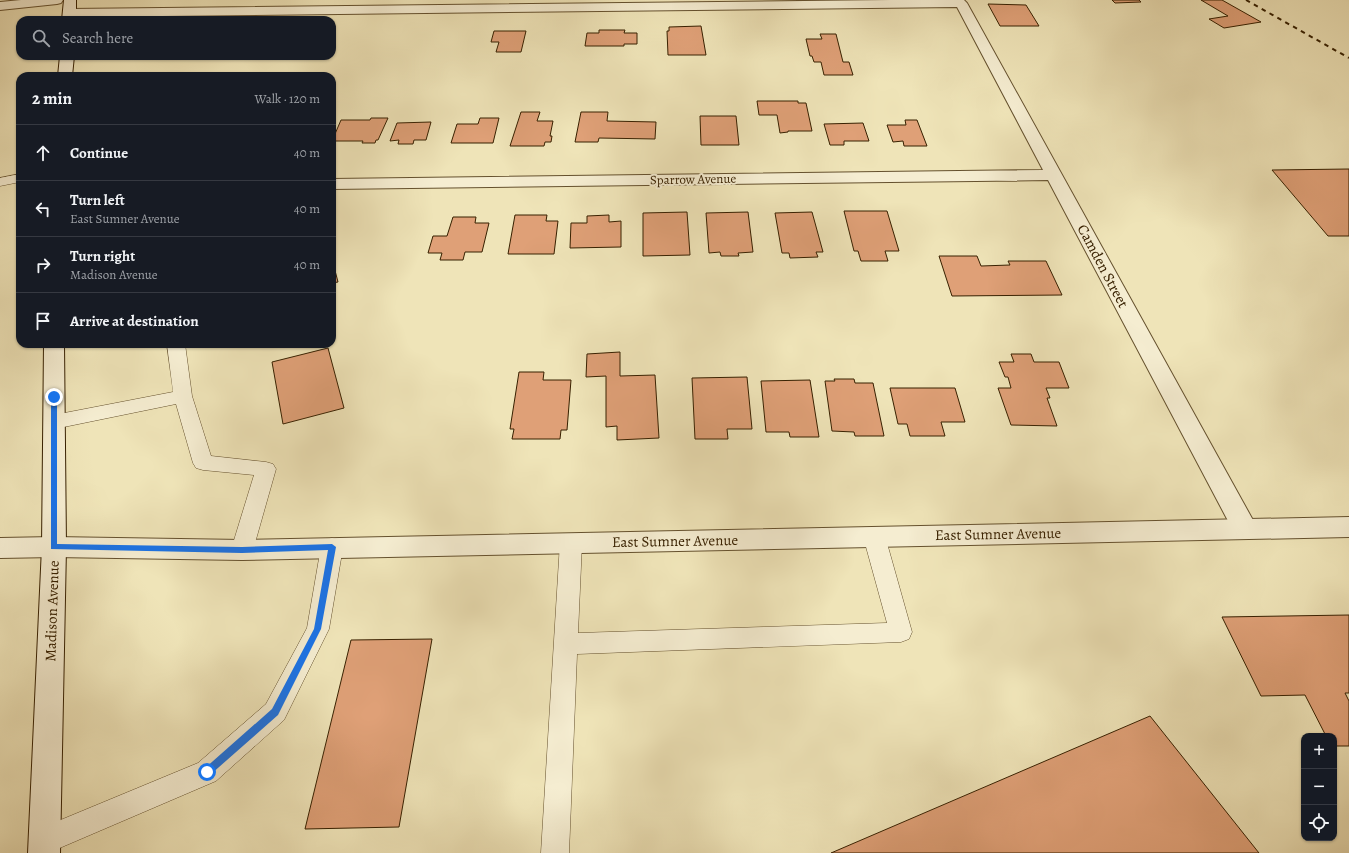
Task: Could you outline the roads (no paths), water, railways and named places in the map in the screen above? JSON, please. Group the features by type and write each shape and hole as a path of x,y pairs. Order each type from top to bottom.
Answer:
{"street":[{"path":"0,6 57,0"},
{"name":"Camden Street","path":"69,11 962,3 1245,529"},
{"path":"65,72 67,60"},
{"name":"Sparrow Avenue","path":"336,184 1054,175"},
{"name":"Madison Avenue","path":"44,847 54,547 54,348"},
{"name":"East Sumner Avenue","path":"0,548 54,547 242,550 1349,527"}],"lane":[{"path":"0,182 16,179"},
{"path":"177,348 184,396 203,464 266,469 242,550"},
{"path":"54,422 184,396"},
{"path":"566,644 900,632 874,536"},
{"path":"555,853 571,543"},
{"path":"44,847 207,772 275,712 318,629 332,547"}],"railway":[{"path":"1246,0 1349,58"}]}
